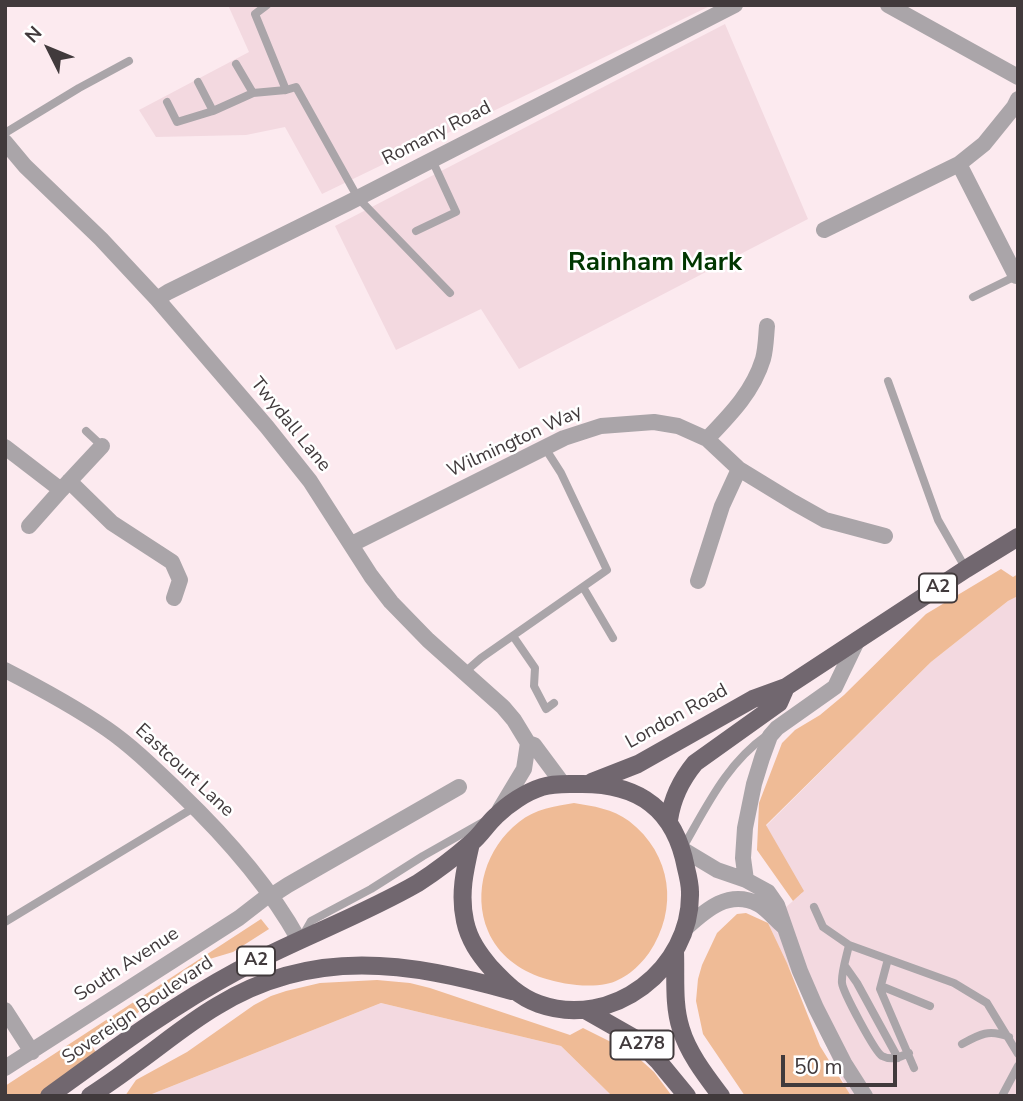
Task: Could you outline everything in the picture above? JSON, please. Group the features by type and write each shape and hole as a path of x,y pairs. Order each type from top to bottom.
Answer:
{"main road":[{"name":"London Road","path":"588,783 638,764 753,699 786,687 1018,537"},
{"name":"London Road","path":"669,820 673,799 695,763 779,703 786,687"},
{"path":"563,784 614,786 636,794 656,808 669,820 682,849 690,891 685,929 675,951 659,974 637,992 608,1005 585,1010 561,1010 538,1004 515,992 471,942 464,919 462,887 471,843 497,814 517,800 542,787 563,784"},
{"name":"Sovereign Boulevard","path":"49,1096 189,997 240,969 359,914 420,881 471,843"},
{"name":"A278","path":"675,951 677,1014 681,1028 706,1076 721,1096"},
{"name":"Sovereign Boulevard","path":"90,1096 217,1005 283,975 320,967 394,967 464,978 515,992"},
{"name":"A278","path":"585,1010 635,1039 659,1062 687,1096"}],"street":[{"name":"Romany Road","path":"158,299 735,5"},
{"path":"888,5 1018,77"},
{"path":"824,230 959,164 984,144 1018,99"},
{"name":"Twydall Lane","path":"5,142 25,166 101,239 158,299 310,481 371,576 391,602 428,640 503,707 528,743 534,746 563,784"},
{"path":"959,164 1017,276"},
{"path":"706,439 734,412 754,382 764,356 767,326"},
{"name":"Wilmington Way","path":"352,544 564,438 601,426 654,422 678,426 706,439 739,469 825,520 885,537"},
{"path":"29,526 102,446"},
{"path":"5,447 65,485 112,523 172,562 180,580 174,598"},
{"path":"698,581 722,506 739,469"},
{"path":"746,880 743,858 745,828 754,784 770,736 781,725 835,687 858,639"},
{"name":"Eastcourt Lane","path":"5,670 106,729 146,760 227,839 271,895 299,940"},
{"path":"497,814 524,769 528,743"},
{"name":"South Avenue","path":"5,1068 288,884 459,787"},
{"path":"682,849 717,870 746,880 768,892 777,905 816,1008 865,1096"},
{"path":"685,929 708,908 724,901 739,900 759,905 785,927"},
{"path":"5,1010 32,1052"}],"lane":[{"path":"267,5 253,10 286,90"},
{"path":"5,133 129,61"},
{"path":"236,64 253,93"},
{"path":"198,82 214,111"},
{"path":"167,102 177,122 214,111 253,93 296,87 358,198 450,293"},
{"path":"416,231 456,212 432,160"},
{"path":"973,297 1017,276"},
{"path":"888,381 937,520 966,569"},
{"path":"86,431 102,446"},
{"path":"465,672 607,570 561,473 545,448"},
{"path":"583,586 613,638"},
{"path":"513,636 535,668 534,686 546,709 554,703"},
{"path":"682,849 732,767 749,748 781,725"},
{"path":"5,922 195,807"},
{"path":"299,940 311,921 371,889 497,814"},
{"path":"814,907 823,927 849,944 954,983 987,1003 1018,1054"},
{"path":"849,944 841,981 873,1045 883,1056 898,1058 909,1053"},
{"path":"888,959 880,989 914,1068"},
{"path":"845,966 858,984 898,1058"},
{"path":"881,986 930,1006"},
{"path":"962,1044 977,1035 995,1032 1009,1037"},
{"path":"1002,1096 1018,1066"}],"shaded area":[{"path":"228,5 712,5 322,194 285,127 246,135 156,137 139,110 249,52"},
{"path":"725,24 808,219 519,369 481,309 396,350 335,226"},
{"path":"1001,569 1013,577 1018,574 1018,596 931,662 766,825 804,891 793,901 757,850 759,803 782,743 795,730 820,715 844,695 926,614"},
{"path":"1018,596 1018,1096 850,1096 768,923 802,893 766,826 931,662"},
{"path":"574,803 610,811 629,821 654,849 666,883 665,918 649,953 630,973 606,984 566,984 526,971 497,947 483,916 482,886 490,858 498,845 519,822 532,814"},
{"path":"746,913 768,923 820,1046 851,1096 745,1096 703,1034 696,1001 702,965 717,933 737,914"},
{"path":"261,919 269,929 233,952 184,970 129,1021 92,1046 97,1054 41,1096 5,1096 5,1086"},
{"path":"377,980 430,988 570,1035 583,1028 633,1053 654,1072 672,1096 612,1096 561,1046 381,1003 147,1096 125,1096 136,1080 187,1052 271,996 320,983"},
{"path":"381,1003 561,1046 612,1096 147,1096"}],"district":[{"name":"Rainham Mark","path":"655,264"}]}
